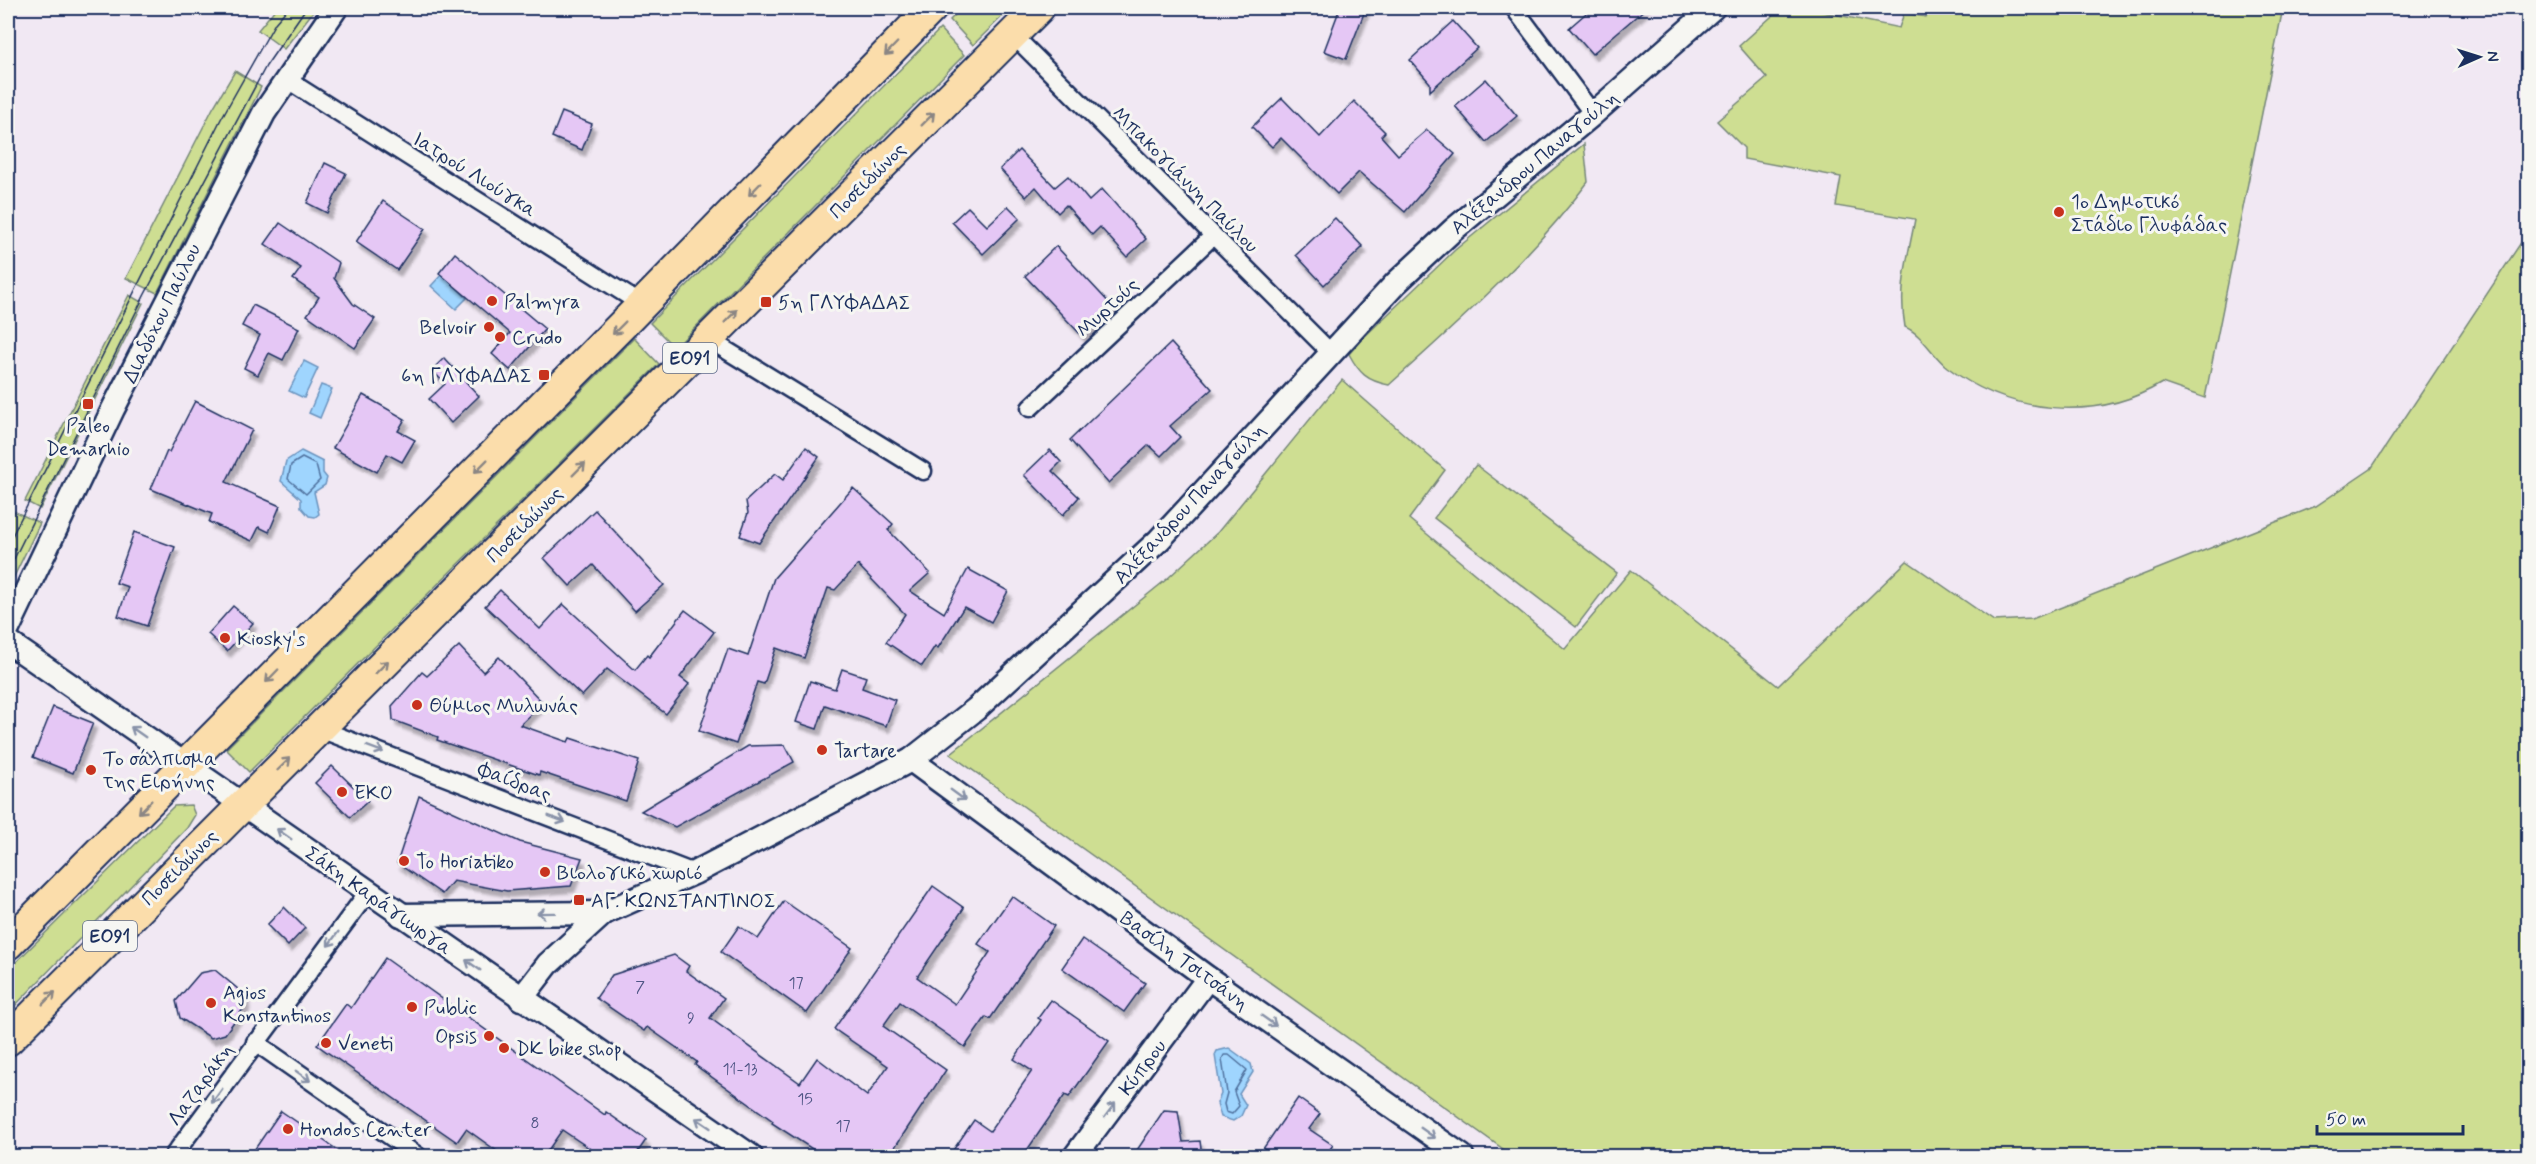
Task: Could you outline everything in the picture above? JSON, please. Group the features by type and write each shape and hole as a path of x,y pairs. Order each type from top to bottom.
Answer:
{"highway":[{"path":"8,944 932,8"},
{"name":"Ποσειδώνος","path":"8,1040 1039,8"}],"street":[{"name":"Διαδόχου Παύλου","path":"8,630 202,231 264,113 336,8"},
{"path":"1514,8 1593,114"},
{"name":"Αλέξανδρου Παναγούλη","path":"520,999 548,964 604,913 694,873 911,760 976,709 1159,540 1396,283 1453,231 1593,114 1713,8"},
{"name":"Μπακογιάννη Παύλου","path":"1012,34 1331,353"},
{"name":"Ιατρού Λιούγκα","path":"286,79 641,304"},
{"name":"Μυρτούς","path":"1030,408 1213,236"},
{"path":"708,339 923,471"},
{"name":"Σάκη Καράγιωργα","path":"8,642 520,999 751,1156"},
{"name":"Φαίδρας","path":"320,729 694,873"},
{"name":"Βασίλη Τσιτσάνη","path":"911,760 1208,978 1462,1156"},
{"name":"Λαζαράκη","path":"173,1156 368,892"},
{"name":"Αλέξανδρου Παναγούλη","path":"401,915 604,913"},
{"name":"Κύπρου","path":"1075,1156 1208,978"},
{"path":"255,1042 418,1156"}],"green space":[{"path":"276,8 316,8 284,49 258,30"},
{"path":"962,8 1011,8 973,45 950,20"},
{"name":"1ο Δημοτικό Στάδιο Γλυφάδας","path":"1781,8 1805,8 1899,28 1904,13 1926,17 1929,8 2283,8 2205,398 2162,383 2136,396 2109,404 2081,408 2053,408 1997,395 1971,383 1947,367 1917,335 1905,327 1903,286 1915,219 1836,206 1841,177 1744,159 1744,148 1717,121 1767,78 1739,46"},
{"path":"940,29 964,55 675,348 650,323"},
{"path":"235,71 261,87 157,293 126,278 213,108"},
{"path":"1584,144 1588,182 1519,263 1389,385 1364,375 1349,354 1362,339 1455,250"},
{"path":"2528,232 2528,1156 1513,1156 950,754 1167,579 1218,532 1342,380 1445,470 1409,519 1565,649 1631,570 1778,686 1907,561 1994,621 2032,619 2316,506 2371,469"},
{"path":"129,295 143,303 40,509 25,501"},
{"path":"634,338 659,364 249,772 226,749"},
{"path":"1476,465 1617,573 1576,627 1434,518"},
{"path":"11,510 40,523 8,589 8,518"},
{"path":"191,805 195,815 187,828 8,1013 8,970 174,806"}],"water":[{"path":"442,274 467,298 456,309 431,286"},
{"path":"304,361 318,368 304,398 289,391"},
{"path":"321,385 332,389 320,418 309,413"},
{"path":"301,451 323,462 323,473 327,478 325,485 314,492 319,514 315,517 309,516 301,507 301,499 281,481 286,461"},
{"path":"1229,1048 1251,1064 1253,1072 1239,1094 1246,1105 1241,1116 1233,1121 1221,1117 1217,1103 1221,1094 1215,1055 1217,1051"}],"building":[{"path":"1340,8 1366,8 1346,59 1324,51"},
{"path":"1592,8 1646,8 1592,54 1569,28"},
{"path":"1453,21 1477,48 1430,91 1430,83 1410,60"},
{"path":"1486,79 1517,116 1486,142 1455,106"},
{"path":"1282,98 1320,137 1354,101 1385,132 1381,136 1398,155 1427,130 1455,154 1405,212 1359,172 1337,194 1281,138 1272,147 1252,127"},
{"path":"562,112 592,124 582,150 552,137"},
{"path":"1019,150 1055,187 1068,176 1089,201 1102,189 1146,239 1127,257 1100,227 1092,235 1066,205 1058,213 1036,187 1026,197 1000,169"},
{"path":"325,163 346,173 327,213 307,203"},
{"path":"383,201 425,229 397,270 356,242"},
{"path":"1008,206 1020,218 983,254 952,222 968,207 987,226"},
{"path":"1335,218 1363,247 1324,285 1296,255"},
{"path":"280,223 339,263 334,278 353,304 375,319 355,348 307,315 319,297 293,279 301,268 265,244"},
{"path":"1056,246 1114,308 1083,337 1025,276"},
{"name":"Palmyra","path":"455,253 545,329 510,370 492,354 510,333 439,273"},
{"path":"253,305 299,328 283,360 269,353 258,375 244,368 260,335 242,326"},
{"path":"1171,343 1212,389 1170,426 1180,437 1161,456 1149,445 1108,483 1070,440"},
{"path":"444,358 479,396 451,423 429,399 445,384 432,370"},
{"path":"363,395 405,419 398,431 415,440 402,462 387,454 377,472 333,448"},
{"path":"195,401 252,430 226,482 280,506 269,532 259,527 252,541 209,522 212,514 151,489 167,451 169,452"},
{"path":"806,447 819,457 759,543 740,536 748,513 746,501 775,474 783,480"},
{"path":"1050,450 1061,462 1052,471 1079,497 1063,515 1024,475"},
{"path":"853,488 893,524 888,530 930,573 910,591 944,613 968,569 1008,591 991,622 964,607 938,648 935,646 922,666 886,642 905,614 858,565 835,590 828,588 804,658 776,648 764,684 757,682 736,744 699,731 728,649 748,656 774,578"},
{"path":"595,510 664,585 635,611 593,565 570,586 544,558"},
{"path":"134,532 175,547 147,626 118,616 128,587 116,583"},
{"path":"500,590 540,629 563,604 635,670 647,655 649,657 685,610 714,632 680,677 689,684 666,714 607,669 582,696 485,606"},
{"path":"233,606 253,623 227,651 208,634"},
{"path":"459,646 483,672 499,657 543,703 520,725 568,742 570,738 639,761 626,801 540,772 539,775 437,740 438,737 393,720 392,706 422,672 427,676"},
{"path":"842,669 866,677 862,688 895,700 886,726 825,705 817,729 796,722 810,681 835,689"},
{"path":"53,707 93,723 73,773 33,757"},
{"path":"785,745 794,762 675,827 641,811 748,746"},
{"name":"EKO","path":"332,766 368,801 350,817 315,783"},
{"path":"419,796 520,842 582,858 571,886 507,891 453,881 442,894 397,863"},
{"path":"933,886 964,908 917,977 955,1004 990,952 978,944 1012,896 1054,926 990,1019 986,1017 965,1047 900,1002 883,1026 946,1070 889,1156 823,1156 772,1123 773,1121 695,1065 697,1062 647,1027 644,1031 596,998 612,975 674,955 689,966 686,971 724,998 710,1018 800,1083 817,1058 867,1096 888,1066 834,1029"},
{"path":"784,901 852,948 807,1013 721,952 739,926 758,939"},
{"path":"284,907 305,928 288,946 267,925"},
{"path":"1082,939 1145,983 1124,1012 1062,968"},
{"path":"385,958 605,1115 606,1112 646,1140 635,1156 601,1156 562,1130 544,1156 504,1156 466,1129 457,1142 317,1045 346,1004 351,1008"},
{"name":"Agios Konstantinos","path":"215,970 245,995 246,1005 225,1034 211,1038 180,1018 176,1001 200,973"},
{"path":"1051,1000 1109,1041 1069,1097 1065,1095 1023,1156 949,1156 974,1120 990,1131 1032,1071 1014,1059 1041,1020 1038,1018"},
{"path":"1298,1098 1320,1114 1309,1129 1333,1145 1325,1156 1258,1156"},
{"path":"1164,1110 1178,1111 1183,1142 1200,1141 1202,1156 1133,1156"},
{"name":"Hondos Center","path":"281,1111 346,1156 250,1156"}],"tram line":[{"path":"8,544 221,119 275,23 288,8"},
{"path":"8,571 144,296 266,66 306,8"}],"place":[{"name":"1ο Δημοτικό Στάδιο Γλυφάδας","path":"2059,212"},
{"name":"Palmyra","path":"492,301"},
{"name":"5η ΓΛΥΦΑΔΑΣ","path":"766,302"},
{"name":"Belvoir","path":"489,327"},
{"name":"Crudo","path":"500,337"},
{"name":"6η ΓΛΥΦΑΔΑΣ","path":"544,375"},
{"name":"Paleo Demarhio","path":"88,404"},
{"name":"Kiosky's","path":"225,638"},
{"name":"Θύμιος Μυλωνάς","path":"417,705"},
{"name":"Tartare","path":"822,750"},
{"name":"Το σάλπισμα της Ειρήνης","path":"91,770"},
{"name":"EKO","path":"342,792"},
{"name":"To Horiatiko","path":"404,861"},
{"name":"Βιολογικό χωριό","path":"545,872"},
{"name":"ΑΓ. ΚΩΝΣΤΑΝΤΙΝΟΣ","path":"579,900"},
{"name":"Agios Konstantinos","path":"211,1003"},
{"name":"Public","path":"412,1007"},
{"name":"Opsis","path":"489,1036"},
{"name":"Veneti","path":"326,1043"},
{"name":"DK bike shop","path":"504,1048"},
{"name":"Hondos Center","path":"288,1129"}]}
